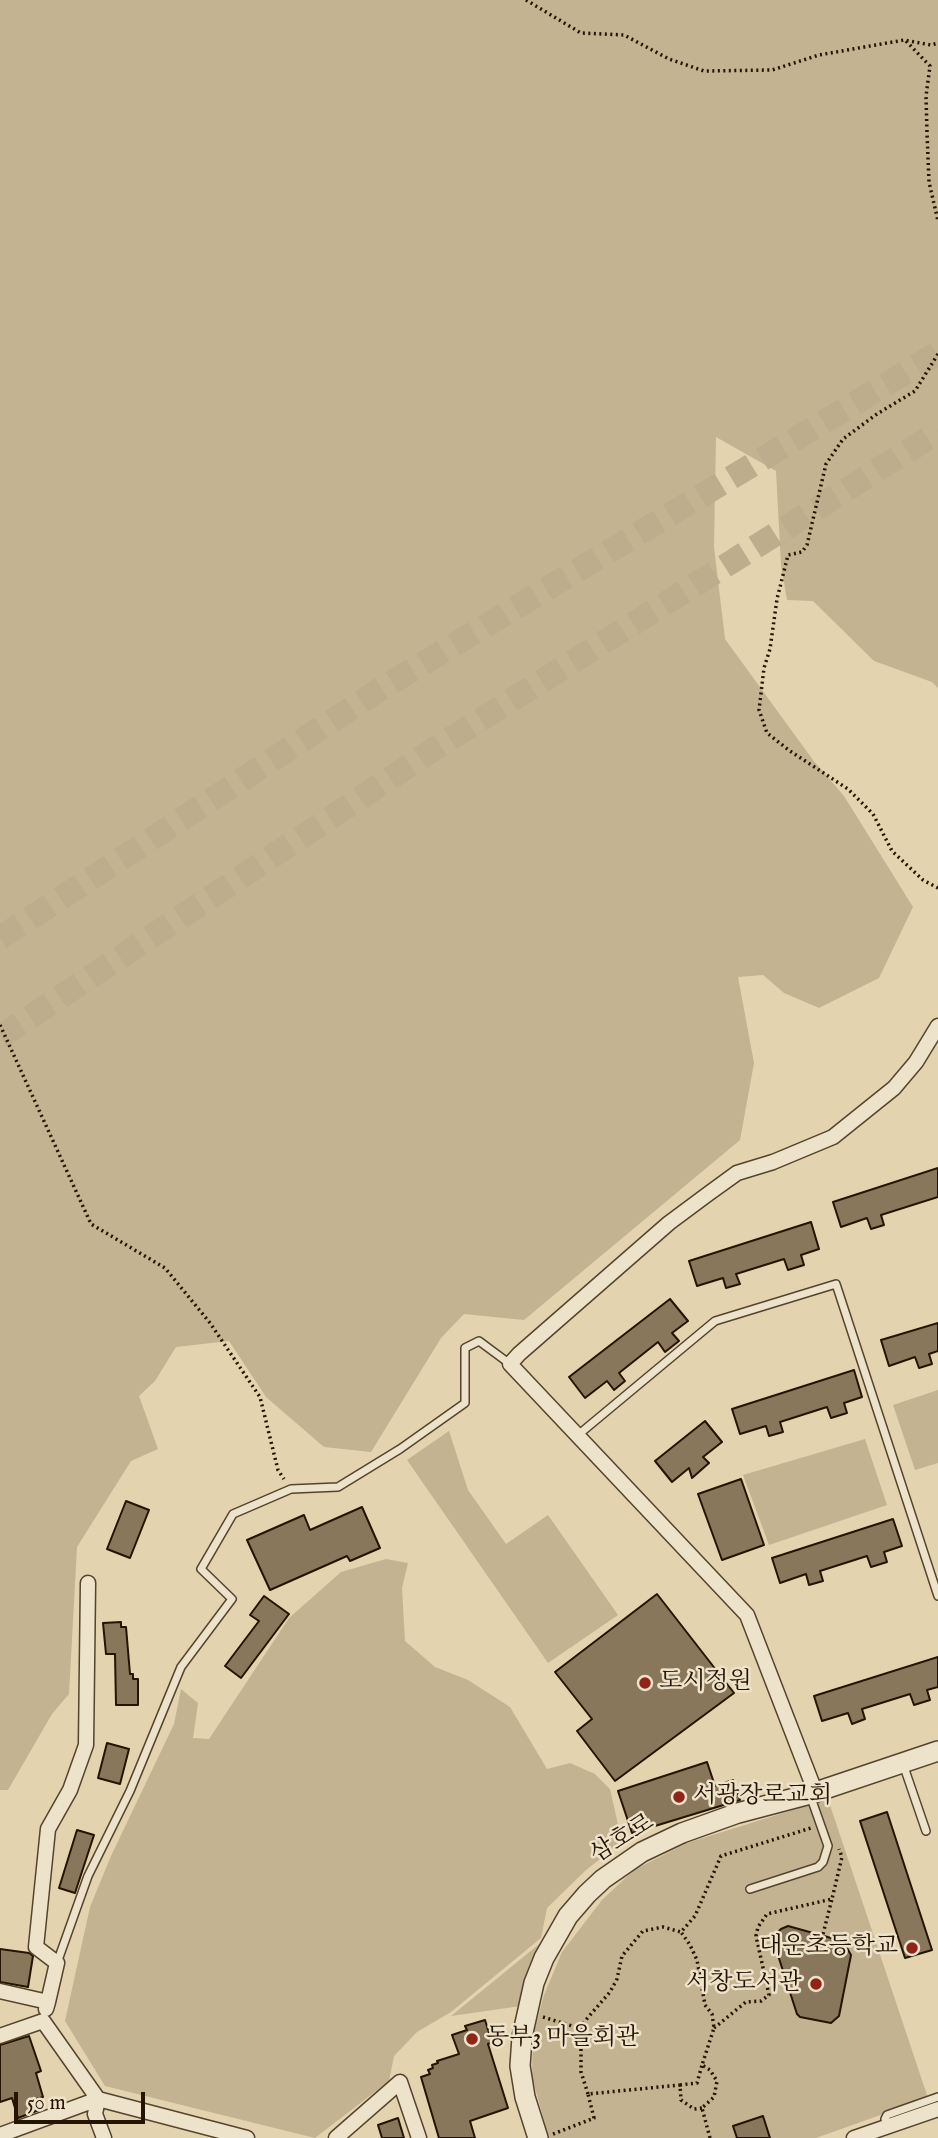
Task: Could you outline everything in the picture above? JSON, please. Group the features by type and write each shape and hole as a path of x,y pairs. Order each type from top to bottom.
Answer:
{"street":[{"path":"813,1793 747,1615 510,1364 631,1256 737,1173 773,1162 833,1137 894,1088 938,1026"},
{"path":"88,1583 86,1745 70,1790 48,1829 36,1947 57,1964 43,2021 97,2099 95,2114 104,2138"},
{"name":"삼호로","path":"540,2138 525,2097 520,2067 522,2037 534,1983 568,1916 603,1879 642,1852 682,1833 938,1751"},
{"path":"0,1991 48,2001"},
{"path":"0,2036 43,2021"},
{"path":"336,2138 400,2082 419,2138"},
{"path":"3,2135 97,2099 205,2132 247,2138"},
{"path":"854,2138 938,2107"}],"lane":[{"path":"578,1436 715,1321 836,1284 938,1596"},
{"path":"57,1964 88,1876 130,1791 181,1667 232,1599 201,1569 233,1514 292,1489 338,1487 400,1449 465,1404 466,1348 479,1341 510,1364"},
{"path":"903,1763 926,1832"},
{"path":"750,1889 818,1867 823,1862 828,1846 813,1793"}],"path":[{"path":"526,0 581,33 624,35 669,59 704,71 772,70 820,55 904,40 931,45 938,43"},
{"path":"904,40 930,66 926,96 927,145 929,182 938,221"},
{"path":"938,354 915,391 842,439 826,464 807,545 802,552 788,555 764,668 759,710 767,733 848,789 873,814 892,851 923,880 938,888"},
{"path":"0,1025 91,1224 165,1268 210,1323 260,1397 278,1470 292,1489"},
{"path":"681,1932 695,1916 721,1856 820,1825"},
{"path":"823,1934 842,1857 838,1845"},
{"path":"714,2028 746,2002 761,2001 769,1995 756,1936 767,1914 832,1899"},
{"path":"540,2138 594,2118 581,2073 582,2029 591,2013 610,1992 617,1979 622,1956 643,1931 663,1927 681,1932 697,1960 705,2005 712,2014 714,2028 696,2083 588,2094"},
{"path":"527,2012 582,2029"},
{"path":"680,2085 681,2100 694,2109 702,2108 714,2097 718,2088 715,2075 702,2065"},
{"path":"702,2108 710,2138"}],"shaded area":[{"path":"0,0 938,0 938,688 932,682 874,661 813,601 787,600 781,565 776,471 716,437 714,547 725,639 813,760 844,796 913,907 879,978 819,1008 784,993 763,975 738,977 754,1063 740,1140 524,1320 464,1314 441,1338 371,1452 324,1447 266,1397 229,1341 176,1347 155,1381 139,1396 158,1449 131,1461 77,1547 69,1694 52,1714 8,1790 0,1790"},
{"path":"938,1390 938,1463 915,1470 893,1405"},
{"path":"449,1431 468,1490 506,1544 548,1515 618,1615 548,1663 407,1460"},
{"path":"865,1439 887,1505 769,1545 743,1475"},
{"path":"386,1559 408,1563 402,1588 405,1641 435,1667 468,1680 510,1707 547,1769 570,1763 595,1774 610,1789 622,1842 586,1870 547,1908 541,1938 451,2012 417,2032 394,2056 389,2081 315,2138 105,2086 65,2021 90,1907 111,1856 174,1724 181,1689 198,1703 193,1738 209,1739 289,1618 341,1572"},
{"path":"828,1799 928,2098 816,2138 549,2138 532,2077 533,2036 544,1995 562,1952 602,1900 634,1870 687,1843"},
{"path":"543,1941 521,2006 451,2016"}],"building":[{"path":"938,1168 938,1197 881,1215 884,1225 871,1229 867,1218 841,1227 833,1202"},
{"path":"811,1222 819,1249 801,1255 804,1265 788,1270 784,1259 736,1274 740,1284 726,1288 723,1278 697,1286 689,1261"},
{"path":"670,1299 688,1321 672,1333 679,1341 665,1352 658,1342 619,1373 625,1381 614,1390 607,1381 585,1398 569,1377"},
{"path":"938,1323 938,1351 929,1354 932,1364 919,1368 915,1357 889,1366 881,1340"},
{"path":"854,1370 862,1397 844,1403 847,1413 831,1418 827,1407 780,1422 783,1432 769,1436 766,1426 740,1434 732,1409"},
{"path":"705,1421 722,1442 703,1457 709,1463 692,1478 689,1468 672,1482 655,1461"},
{"path":"741,1479 764,1545 722,1560 698,1494"},
{"path":"126,1501 149,1510 130,1558 107,1549"},
{"path":"362,1507 380,1548 350,1561 347,1556 270,1590 247,1540 304,1515 310,1530"},
{"path":"893,1519 902,1546 884,1552 887,1562 871,1567 867,1556 820,1571 823,1581 809,1585 806,1574 780,1583 772,1558"},
{"name":"도시정원","path":"657,1594 734,1693 615,1781 577,1731 592,1719 555,1672"},
{"path":"264,1596 289,1614 241,1678 225,1666 259,1621 250,1615"},
{"path":"121,1622 121,1627 126,1627 130,1674 133,1674 133,1679 138,1679 138,1705 116,1705 115,1654 106,1654 103,1623"},
{"path":"938,1657 938,1687 927,1690 930,1700 914,1705 910,1694 862,1709 865,1719 852,1724 848,1713 822,1721 814,1696"},
{"path":"107,1743 129,1749 120,1784 98,1778"},
{"name":"서광장로교회","path":"707,1762 715,1786 733,1780 740,1800 632,1833 618,1791"},
{"path":"887,1812 932,1950 905,1958 860,1821"},
{"path":"77,1830 94,1835 75,1893 59,1888"},
{"name":"서창도서관","path":"788,1926 842,1941 851,1955 839,2016 831,2023 800,2017 797,2014 774,1943 776,1934"},
{"path":"0,1949 29,1953 33,1956 28,1987 0,1982"},
{"path":"485,2020 492,2042 488,2044 508,2108 470,2121 475,2138 439,2138 421,2077 430,2074 428,2070 438,2063 437,2061 459,2054 452,2035 467,2030 465,2026"},
{"path":"29,2036 41,2071 36,2073 43,2097 36,2099 39,2110 18,2118 12,2098 0,2102 0,2045"},
{"path":"763,2116 770,2138 737,2138 733,2126"},
{"path":"398,2118 404,2138 382,2138 378,2125"}],"tunnel":[{"path":"0,938 379,690 938,353"},
{"path":"0,1037 434,749 938,432"}],"place":[{"name":"도시정원","path":"645,1683"},
{"name":"서광장로교회","path":"679,1797"},
{"name":"대운초등학교","path":"912,1948"},
{"name":"서창도서관","path":"816,1984"},
{"name":"동부3 마을회관","path":"472,2039"}]}
